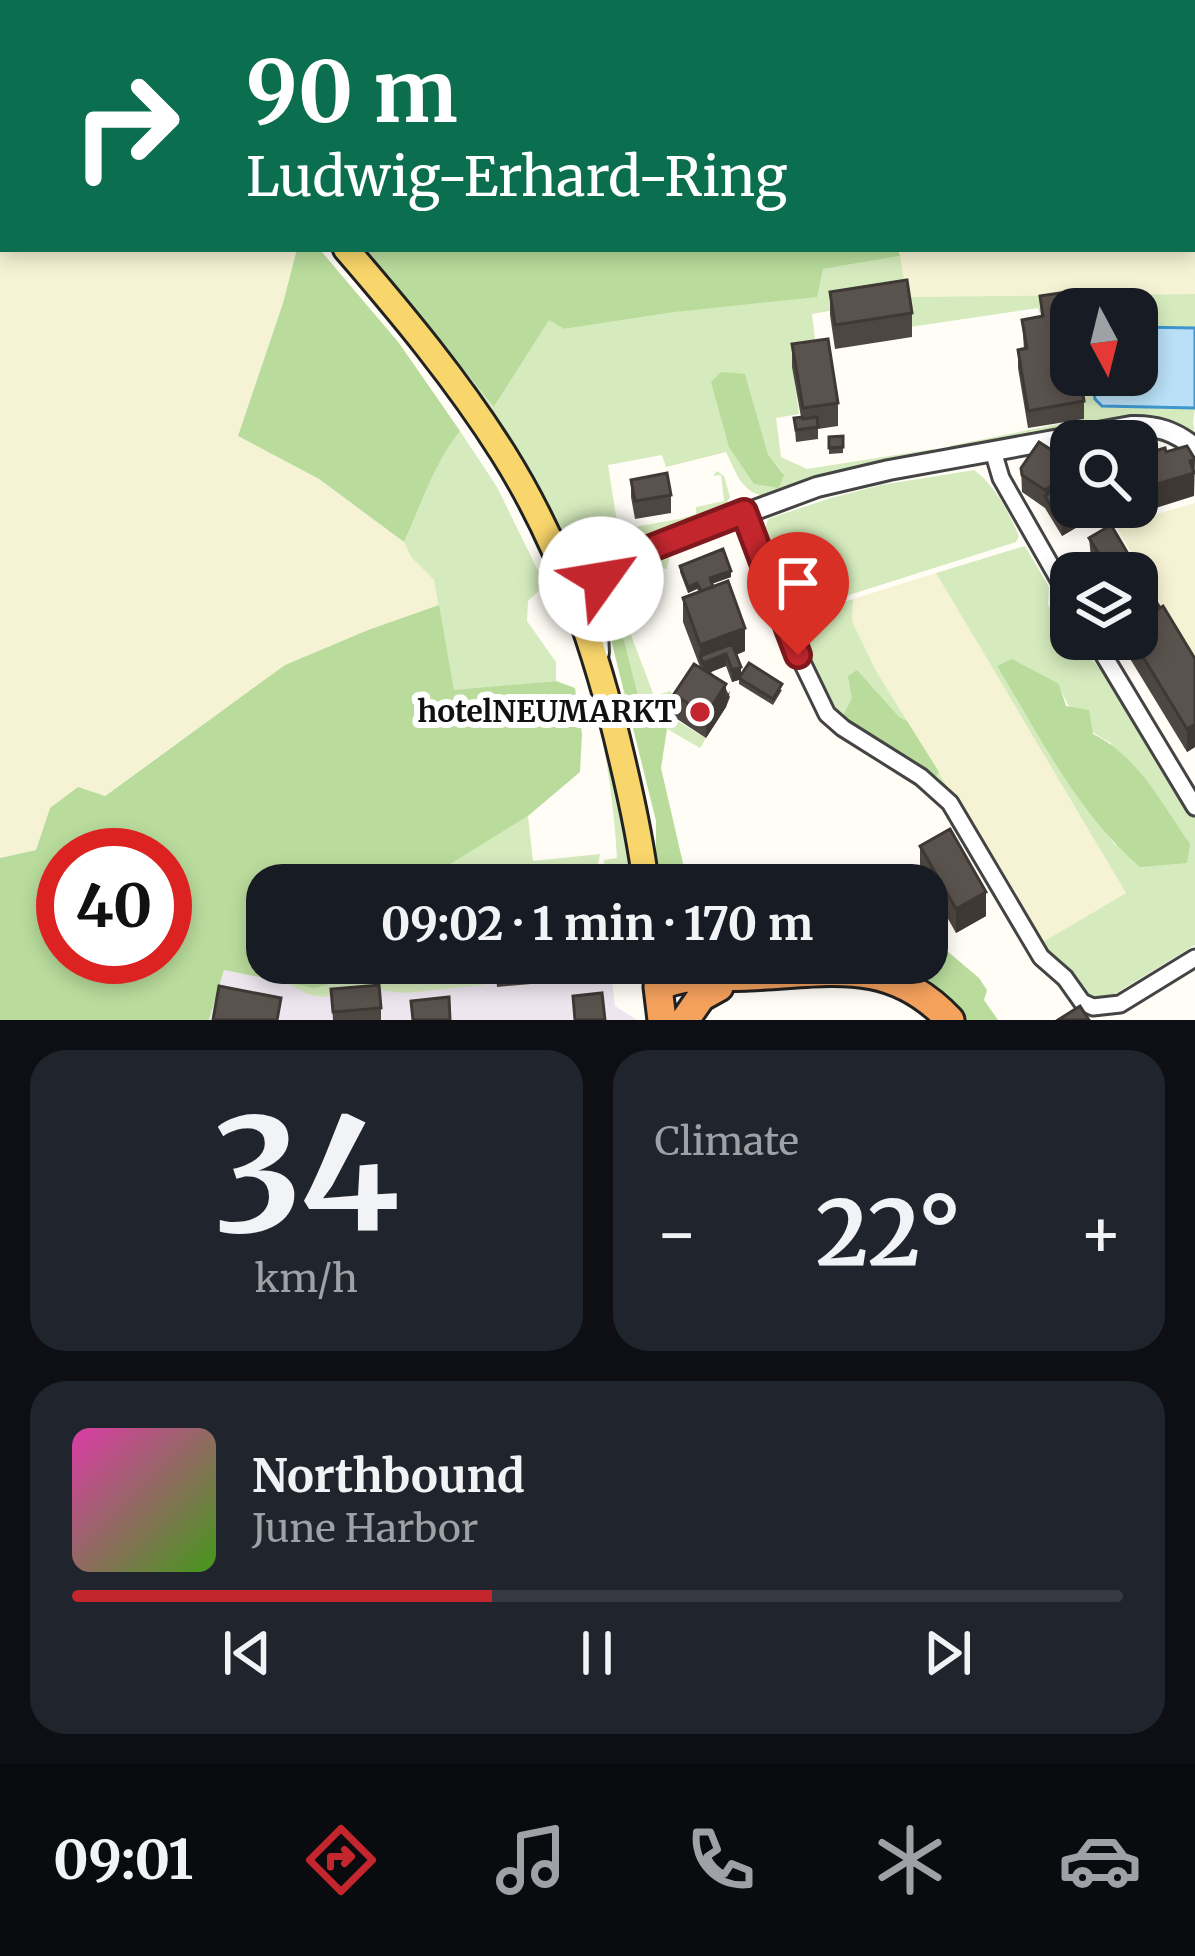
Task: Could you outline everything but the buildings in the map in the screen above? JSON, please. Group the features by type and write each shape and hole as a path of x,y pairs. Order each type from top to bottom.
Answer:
{"highway":[{"path":"657,984 662,1020"},
{"path":"666,984 677,993 707,984"},
{"path":"685,1020 714,984"},
{"path":"899,984 929,1000 950,1020"}],"main road":[{"path":"349,252 471,405 547,534 599,664 642,864"}],"street":[{"path":"569,584 590,583 616,564 744,512 859,476 1144,425 1179,435 1195,448"},
{"path":"993,451 1000,478 1050,565"},
{"path":"744,512 798,655 827,714 921,777 950,803 1041,957 1082,1002 1093,1007 1120,1004 1195,958"},
{"path":"547,534 582,556 616,564"},
{"path":"599,664 598,605 616,564"},
{"path":"1107,660 1195,807"}],"shaded area":[{"path":"0,252 296,252 238,436 319,479 404,542 411,557 434,580 439,605 285,665 104,796 50,808 43,828 36,828 36,850 0,858"},
{"path":"898,252 1195,252 1195,294 1158,294 1158,288 1050,288 1050,296 906,297"},
{"path":"1195,503 1195,665 1158,600 1158,552 1131,552 1117,528 1158,528 1158,514"},
{"path":"936,573 1126,893 1043,943 875,669 852,621 853,599"},
{"path":"224,970 246,974 246,984 315,988 331,984 612,984 615,1006 637,1020 209,1020"}],"green space":[{"path":"296,252 322,252 399,343 460,431 436,470 404,542 319,479 238,436"},
{"path":"367,252 899,252 900,256 823,269 817,297 564,329 549,320 494,407"},
{"path":"900,256 907,297 1050,296 1050,312 1040,314 1038,308 910,327 906,298 812,314 818,364 793,368 799,414 776,418 781,457 807,469 934,449 764,496 745,486 726,452 666,467 662,455 608,465 617,522 623,529 679,519 696,514 696,507 724,501 721,475 713,476 717,471 724,476 730,497 714,515 600,553 588,552 565,538 470,385 476,384 495,406 549,319 564,329 675,312 823,269","holes":["745,374 768,454 784,474 729,447"]},
{"path":"1158,294 1195,294 1195,328 1158,327"},
{"path":"721,372 745,374 768,454 784,475 779,488 754,484 729,447 711,382"},
{"path":"1080,396 1094,396 1102,406 1195,408 1195,438 1158,420 1079,420 1084,419"},
{"path":"1050,426 1050,437 955,450 949,446"},
{"path":"460,431 497,487 545,585 528,601 527,621 556,662 556,681 454,691 434,580 411,557 404,542 436,470"},
{"path":"974,470 1006,509 1019,536 1016,542 808,608 792,609 768,553 768,519 881,485"},
{"path":"1025,546 1049,587 1050,660 1092,660 1096,664 1195,816 1195,945 1105,1000 1090,998 1047,956 933,779 828,704 796,621 853,599 852,621 875,669 1043,942 1126,893 936,573","holes":["998,666 1059,684 1067,703 1093,732 1111,743 1116,846 1068,781"]},
{"path":"665,551 670,555 667,569 639,578 626,605 631,635 654,696 670,691 669,704 674,708 669,716 706,738 700,748 667,729 638,695 610,585 633,565"},
{"path":"610,585 638,695 667,729 661,768 683,864 656,864 656,821 605,615"},
{"path":"562,604 575,624 598,694 630,864 604,864 617,858 611,793 593,697"},
{"path":"439,605 454,690 556,681 575,688 582,734 580,772 528,816 450,864 246,864 246,974 224,970 209,1020 0,1020 0,858 36,850 36,984 192,984 192,828 43,828 50,808 78,787 105,796 285,665"},
{"path":"1012,659 1059,684 1066,706 1089,710 1093,734 1136,768 1190,844 1187,863 1140,867 1097,823 997,666"},
{"path":"857,670 907,721 939,772 933,779 842,718 852,698 848,676"},
{"path":"528,816 533,861 600,854 598,864 447,864"},
{"path":"948,952 979,978 987,990 984,1000 998,1020 966,1020 930,985 948,984"},
{"path":"288,984 483,984 324,997"}],"water":[{"path":"1158,327 1195,328 1195,408 1102,406 1095,399 1158,396"}],"place":[{"name":"hotelNEUMARKT","path":"700,712"}],"route":[{"path":"601,579 631,556 744,512 798,655"}]}
